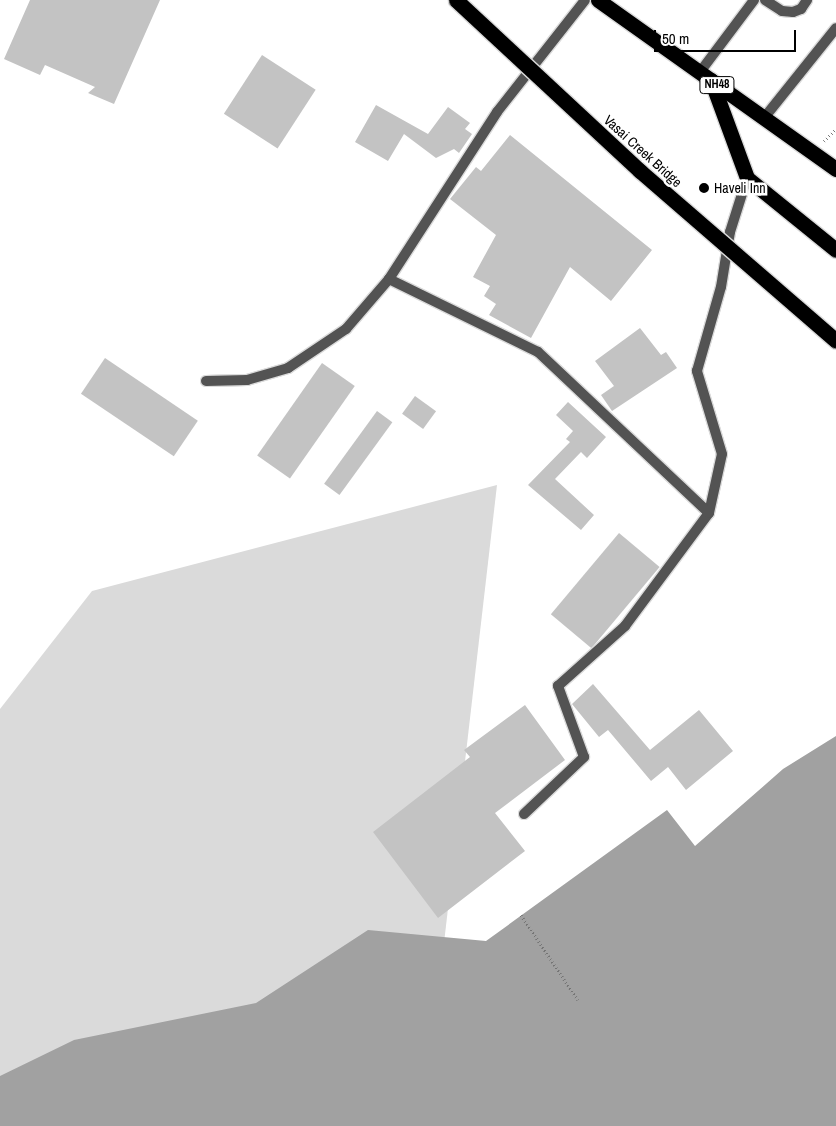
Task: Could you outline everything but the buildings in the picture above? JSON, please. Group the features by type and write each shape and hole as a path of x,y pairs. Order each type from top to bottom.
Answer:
{"highway":[{"name":"Vasai Creek Bridge","path":"456,0 640,171 836,340"},
{"name":"NH48","path":"598,0 836,169"},
{"name":"NH48","path":"705,76 747,178"},
{"path":"747,178 836,250"}],"lane":[{"path":"206,381 248,380 288,368 346,329 389,278 497,112 585,0"},
{"path":"705,76 754,0"},
{"path":"765,0 782,11 794,12 801,9 807,0"},
{"path":"764,118 836,28"},
{"path":"524,814 584,757 558,686 625,626 708,512 722,454 697,371 721,287 730,232 747,178"},
{"path":"389,278 538,352 708,512"}],"path":[{"path":"521,915 578,1000"}],"shaded area":[{"path":"497,485 444,943 0,1126 0,709 92,591"},
{"path":"836,736 836,1126 0,1126 0,1076 74,1040 256,1003 368,930 486,941 667,810 695,846 783,769"}],"place":[{"name":"Haveli Inn","path":"704,188"}]}
